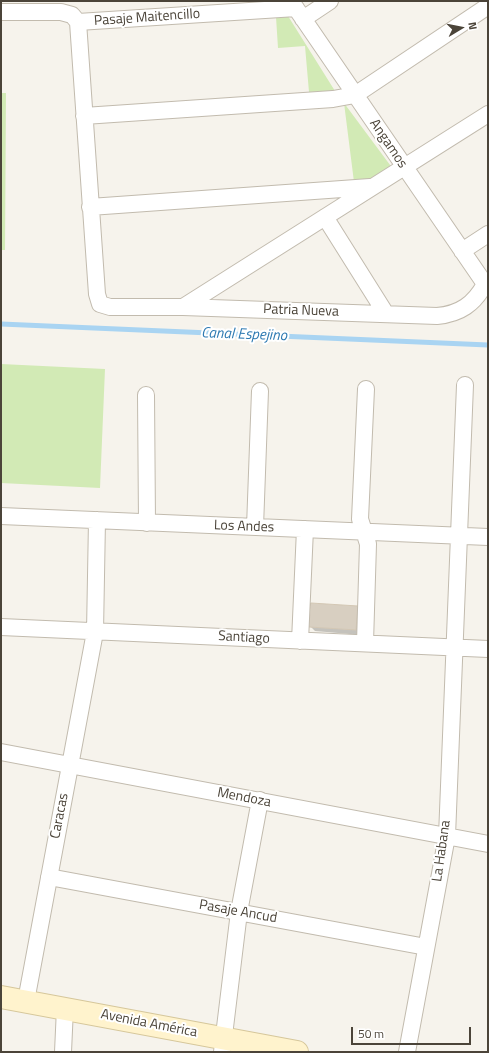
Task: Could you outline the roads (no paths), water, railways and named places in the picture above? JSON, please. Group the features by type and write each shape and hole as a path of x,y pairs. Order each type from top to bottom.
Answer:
{"main road":[{"name":"Avenida América","path":"1,996 65,1008 222,1045 297,1052"}],"street":[{"path":"297,9 330,1"},
{"path":"84,116 333,99 355,95 488,6"},
{"name":"Pasaje Maitencillo","path":"1,12 61,12 72,15 78,22 297,9"},
{"name":"Angamos","path":"297,9 404,168 486,284"},
{"path":"78,22 90,207 372,187"},
{"path":"183,307 488,114"},
{"name":"Patria Nueva","path":"90,207 97,294 100,304 104,306 183,307 438,316 455,313 474,301 486,284"},
{"path":"325,217 386,314"},
{"path":"462,251 488,234"},
{"name":"La Habana","path":"406,1052 447,836 465,385"},
{"path":"365,643 368,544 360,519 366,389"},
{"path":"255,527 260,392"},
{"path":"146,395 146,523"},
{"name":"Los Andes","path":"1,516 488,537"},
{"name":"Caracas","path":"26,1001 95,632 97,520"},
{"path":"300,641 305,530"},
{"name":"Santiago","path":"1,627 488,649"},
{"name":"Mendoza","path":"1,752 488,844"},
{"path":"222,1045 239,912 260,800"},
{"name":"Pasaje Ancud","path":"49,877 426,947"},
{"path":"63,1052 65,1008"}],"waterway":[{"name":"Canal Espejino","path":"1,324 488,345"}]}
